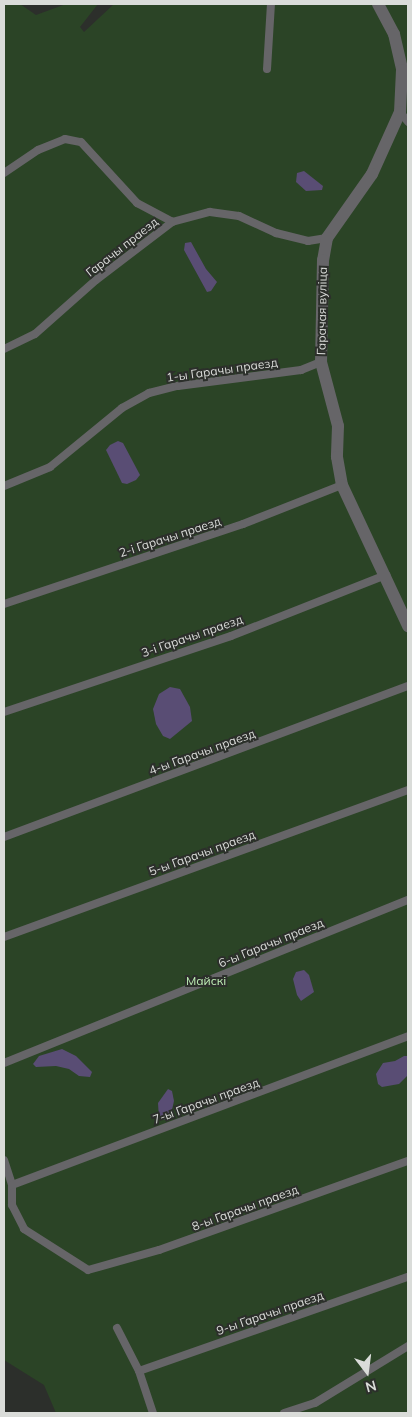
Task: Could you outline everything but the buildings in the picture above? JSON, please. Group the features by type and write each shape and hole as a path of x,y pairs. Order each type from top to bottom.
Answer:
{"street":[{"name":"Гарачая вуліца","path":"378,4 394,34 402,70 404,117 372,174 327,238 323,260 321,362 338,426 337,457 342,485 386,575 408,626"}],"lane":[{"path":"268,69 271,4"},
{"path":"4,173 38,150 65,139 81,142 136,203 172,222"},
{"name":"Гарачы праезд","path":"4,349 35,334 96,280 172,222 210,212 239,216 276,233 308,241 327,238"},
{"name":"1-ы Гарачы праезд","path":"4,486 50,467 122,408 149,393 178,386 301,370 321,362"},
{"name":"2-і Гарачы праезд","path":"4,604 243,524 342,485"},
{"name":"3-і Гарачы праезд","path":"4,712 231,636 386,575"},
{"name":"4-ы Гарачы праезд","path":"4,837 408,686"},
{"name":"5-ы Гарачы праезд","path":"4,937 408,790"},
{"name":"6-ы Гарачы праезд","path":"4,1063 408,900"},
{"name":"7-ы Гарачы праезд","path":"12,1185 408,1036"},
{"path":"4,1160 12,1185"},
{"name":"8-ы Гарачы праезд","path":"12,1185 12,1205 24,1229 88,1270 159,1250 408,1162"},
{"name":"9-ы Гарачы праезд","path":"139,1371 408,1277"},
{"path":"117,1328 139,1371 153,1413"},
{"path":"284,1413 315,1403 408,1346"}],"green space":[{"name":"Майскі","path":"4,4 20,4 36,15 66,4 98,4 80,27 84,32 114,4 408,4 408,1413 56,1413 44,1385 4,1360"}],"shaded area":[{"path":"304,171 323,186 322,190 306,191 296,182 297,173"},
{"path":"191,242 206,269 217,282 211,291 207,292 184,250 185,243"},
{"path":"118,441 123,443 140,475 136,480 127,484 122,483 106,450 110,445"},
{"path":"170,687 180,689 190,707 192,721 170,739 163,736 156,724 153,709 159,694"},
{"path":"304,970 309,975 314,992 301,1001 297,995 293,979 296,972"},
{"path":"62,1049 76,1056 92,1072 90,1077 79,1076 69,1069 56,1066 36,1067 33,1064 39,1056"},
{"path":"408,1056 408,1075 399,1084 382,1087 378,1084 376,1074 383,1063 395,1061"},
{"path":"168,1089 172,1091 174,1101 171,1114 165,1120 159,1118 158,1103"}]}
